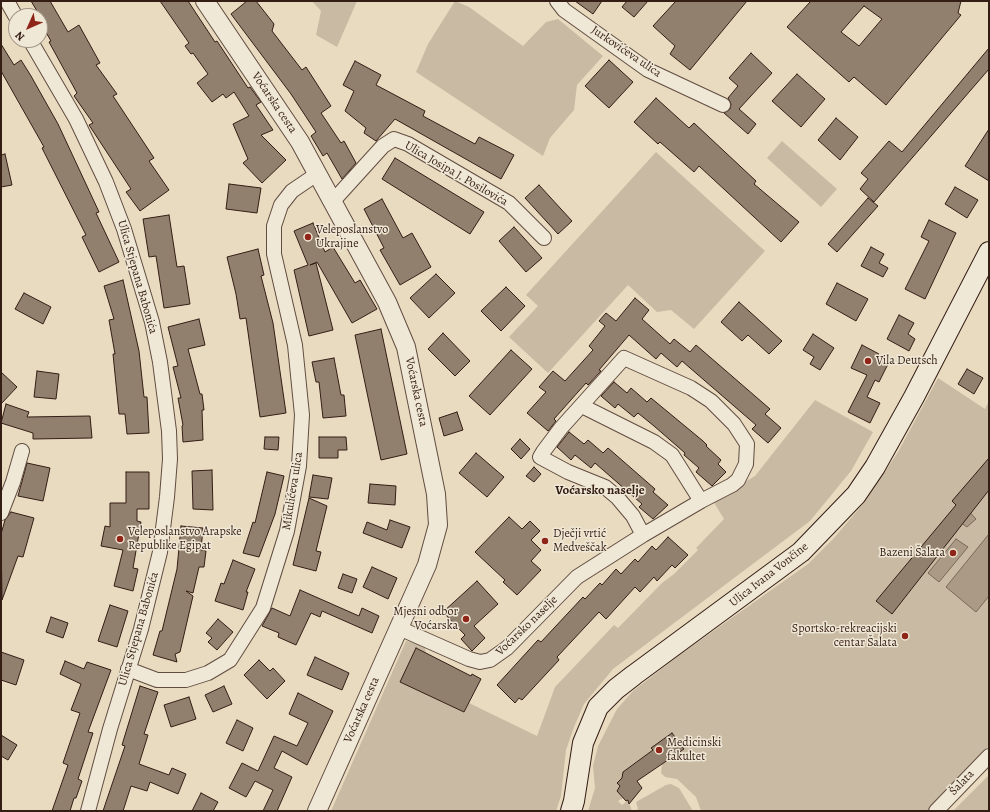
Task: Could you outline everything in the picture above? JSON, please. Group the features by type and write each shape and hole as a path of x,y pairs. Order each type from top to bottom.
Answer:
{"main road":[{"name":"Ulica Ivana Vončine","path":"571,811 574,801 583,743 598,707 616,689 634,675 801,552 856,495 875,467 914,397 989,252"}],"street":[{"name":"Voćarska cesta","path":"206,1 300,142 317,174 334,200 387,302 406,347 433,477 438,525 437,534 427,565 317,811"},
{"name":"Jurkovićeva ulica","path":"557,1 564,10 648,70 723,105"},
{"name":"Ulica Stjepana Babonića","path":"35,48 76,119 114,201 146,299 160,362 169,431 170,459 160,552 153,582 88,811"},
{"name":"Ulica Josipa J. Posilovića","path":"334,200 383,146 394,139 408,144 509,203 544,238"},
{"name":"Mikulićeva ulica","path":"128,669 157,680 186,680 208,673 230,660 263,608 287,532 299,466 302,416 295,345 274,254 274,226 280,206 292,191 317,174"},
{"name":"Voćarsko naselje","path":"399,628 469,659 480,662 490,660 507,648 577,577 701,500 732,485 738,480 746,464 747,444 734,424 711,401 691,388 624,358 542,452 540,458 568,472 605,487 617,497 632,516 643,535"},
{"path":"582,406 654,442 672,455 701,500"},
{"path":"1,513 13,482 22,451"},
{"name":"Šalata","path":"936,811 989,756"}],"shaded area":[{"path":"312,1 357,1 337,47 316,35 321,11"},
{"path":"455,1 469,7 523,46 546,22 558,19 603,56 577,85 574,110 550,138 543,156 416,72 428,44"},
{"path":"782,141 837,189 821,207 767,158"},
{"path":"656,152 765,251 694,329 671,310 657,312 628,285 548,373 509,337 538,306 526,295"},
{"path":"938,378 985,409 989,401 989,746 928,811 701,811 696,797 677,779 665,777 661,773 662,764 684,749 672,733 651,748 653,750 623,772 622,778 617,782 620,786 617,791 623,798 618,801 622,805 628,800 632,811 588,811 595,788 593,766 598,746 617,709 633,691 678,656 808,564 833,539 864,503 898,452"},
{"path":"815,400 873,432 851,471 810,521 613,669 584,704 574,727 566,750 561,796 556,811 331,811 406,641 415,643 425,648 426,653 416,648 400,682 464,712 469,703 537,736 555,687 614,625 618,628 662,583 674,574 698,550 696,548 724,519 713,501 755,476"},
{"path":"967,509 976,519 967,527 957,520"},
{"path":"989,534 989,596 976,612 946,587"},
{"path":"956,539 968,547 939,582 928,573"},
{"path":"989,775 989,811 953,811"},
{"path":"671,784 679,788 693,811 635,811 638,809 636,802 666,785"}],"building":[{"path":"31,1 50,1 68,32 79,25 100,63 96,65 117,94 113,96 154,158 149,161 169,190 140,211 126,192 131,189 89,125 93,123 74,96 77,93 49,42 51,41 48,36 48,8 35,8"},
{"path":"160,1 188,1 248,88 250,87 261,102 256,105 273,130 261,135 286,160 262,183 243,163 248,159 233,124 249,116 234,92 226,98 223,94 212,102 197,83 208,74 193,53 191,54 185,46 189,43"},
{"path":"247,1 256,1 274,24 272,31 302,70 306,67 331,106 321,113 341,143 344,141 356,163 342,179 327,153 323,156 311,136 316,132 291,94 231,14"},
{"path":"575,1 602,1 593,14"},
{"path":"627,1 648,1 634,17 622,7"},
{"path":"676,1 747,1 690,70 670,54 675,46 653,26"},
{"path":"811,1 961,1 958,13 961,15 886,105 854,77 849,82 787,27","holes":["864,6 882,19 859,46 841,32"]},
{"path":"1,44 14,65 21,60 31,76 58,124 99,212 96,213 119,262 99,272 82,237 86,235 42,148 44,147 1,71"},
{"path":"989,48 989,69 874,202 860,189 868,179 861,173 889,141 902,152"},
{"path":"751,53 772,73 739,109 756,124 748,134 724,113 730,109 731,104 728,98 738,86 729,78"},
{"path":"609,60 633,82 609,108 585,86"},
{"path":"355,61 381,75 376,85 425,111 423,116 475,144 479,137 514,155 501,179 395,119 376,141 364,133 366,128 345,111 354,91 343,85"},
{"path":"797,74 825,99 801,127 772,101"},
{"path":"656,98 689,128 694,123 756,181 754,184 799,222 781,242 699,166 694,172 660,142 658,144 634,122"},
{"path":"836,118 858,137 840,160 818,140"},
{"path":"989,129 989,181 965,166"},
{"path":"5,154 12,185 1,187 1,155"},
{"path":"395,158 484,212 470,234 382,179"},
{"path":"229,184 261,188 257,213 226,209"},
{"path":"539,185 572,221 558,234 525,198"},
{"path":"955,187 978,200 967,218 945,204"},
{"path":"868,198 878,206 837,252 828,244"},
{"path":"382,199 403,238 412,233 431,267 400,285 380,250 384,248 364,209"},
{"path":"169,215 177,267 184,266 190,304 164,308 156,256 149,257 143,219"},
{"path":"929,220 956,233 925,299 905,289 929,241 921,237"},
{"path":"313,223 325,252 333,247 355,283 360,280 377,309 352,323 317,262 310,265 316,263 333,330 309,336 294,270 308,265 294,231"},
{"path":"514,227 542,258 526,272 499,241"},
{"path":"871,247 884,254 879,263 888,268 883,277 861,266"},
{"path":"258,249 264,275 261,276 273,323 286,413 260,417 246,318 240,319 236,294 227,257"},
{"path":"436,274 455,293 429,318 410,298"},
{"path":"123,280 139,351 144,397 147,397 149,433 127,434 125,414 119,414 113,354 115,354 109,320 114,319 104,286"},
{"path":"837,283 868,299 856,321 826,304"},
{"path":"506,287 525,306 501,331 481,311"},
{"path":"24,293 51,307 43,324 15,309"},
{"path":"635,298 649,310 642,319 670,344 674,339 690,352 696,345 770,409 765,414 781,428 768,443 752,429 756,425 682,361 677,367 661,353 656,359 629,335 599,370 601,371 588,385 586,383 554,419 556,421 548,431 527,413 546,392 539,387 553,371 565,381 593,350 589,346 605,326 599,321 606,313 616,321"},
{"path":"739,302 782,341 769,354 748,335 742,341 721,322"},
{"path":"899,315 914,323 908,334 915,339 909,351 887,339"},
{"path":"199,319 205,345 188,349 200,394 202,394 204,410 202,410 203,440 183,442 183,425 178,398 181,398 173,367 178,366 168,327"},
{"path":"381,329 407,454 381,460 355,335"},
{"path":"443,333 470,361 455,376 428,349"},
{"path":"813,334 834,348 820,370 810,364 814,357 803,350"},
{"path":"862,345 879,354 876,358 888,364 879,382 875,380 867,397 880,403 870,423 848,412 867,375 851,368"},
{"path":"511,350 532,369 490,415 469,396"},
{"path":"334,358 341,395 344,395 346,416 323,418 319,382 316,382 312,362"},
{"path":"967,369 983,378 974,394 958,384"},
{"path":"37,371 59,374 56,399 34,397"},
{"path":"1,372 17,387 1,404"},
{"path":"614,382 627,393 631,388 647,402 651,398 703,441 707,445 706,446 721,460 718,464 726,472 712,486 696,472 699,468 684,455 685,453 638,413 634,417 618,404 615,408 601,396"},
{"path":"6,404 29,412 27,417 90,416 92,438 33,439 33,433 1,423"},
{"path":"457,412 463,430 444,436 439,418"},
{"path":"569,432 584,444 588,440 603,453 608,448 655,489 653,492 668,505 653,519 639,507 642,504 595,463 591,468 575,455 571,460 557,447"},
{"path":"265,437 279,437 278,450 264,449"},
{"path":"319,437 346,437 347,450 338,450 338,458 319,458"},
{"path":"520,439 530,449 521,459 511,449"},
{"path":"476,453 504,477 487,497 459,473"},
{"path":"989,458 989,490 892,614 876,601 956,505 952,501"},
{"path":"27,463 50,468 43,501 18,496"},
{"path":"534,467 541,474 534,482 526,476"},
{"path":"212,470 213,510 193,509 192,471"},
{"path":"126,472 149,472 149,509 137,509 137,521 141,522 133,568 138,569 133,591 114,586 123,550 101,546 105,526 110,527 110,503 126,503"},
{"path":"267,472 284,476 275,514 259,557 243,553 253,522 255,523"},
{"path":"313,475 332,478 328,499 309,497"},
{"path":"370,484 396,486 395,505 368,503"},
{"path":"309,498 327,506 316,551 321,552 316,571 293,565"},
{"path":"11,512 34,518 23,557 18,556 2,600 1,534 5,520"},
{"path":"509,517 522,529 530,521 540,531 531,540 541,550 531,561 541,570 517,595 503,582 505,580 475,552"},
{"path":"390,520 410,527 402,548 363,533 367,522 387,530"},
{"path":"181,526 203,528 201,550 206,551 204,567 199,567 193,593 186,591 193,596 180,652 175,654 177,662 153,655 160,631 162,631 177,569"},
{"path":"668,537 688,555 675,568 672,565 657,581 654,577 640,592 635,587 606,619 599,612 557,657 559,660 522,700 519,698 515,703 497,685 538,640 541,642 583,597 585,599 600,583 602,585 616,569 621,574 635,559 638,562 652,546 656,550"},
{"path":"233,560 255,569 246,592 248,592 243,610 215,601 221,583 224,584"},
{"path":"372,567 397,578 388,599 363,587"},
{"path":"343,574 357,579 352,593 338,588"},
{"name":"Mjesni odbor Voćarska","path":"477,581 498,604 474,626 485,638 472,651 461,639 465,635 443,612"},
{"path":"300,590 359,616 362,608 379,616 372,633 322,611 320,617 311,613 296,645 278,637 279,633 262,626 272,608 290,616"},
{"path":"110,605 128,611 117,647 98,641"},
{"path":"51,617 68,623 63,638 46,632"},
{"path":"218,619 233,632 217,650 208,642 212,638 206,633"},
{"path":"416,648 471,676 472,674 481,679 464,712 400,682"},
{"path":"1,652 24,660 16,685 1,680"},
{"path":"315,657 349,673 342,690 307,675"},
{"path":"259,660 270,671 273,668 285,681 267,699 244,675"},
{"path":"65,661 84,669 87,662 111,670 88,732 93,733 78,779 82,781 76,798 74,798 70,811 52,811 68,765 63,763 80,713 71,710 81,684 60,674"},
{"path":"140,686 158,692 144,734 148,735 139,764 169,775 172,768 186,774 178,794 150,782 147,791 131,786 123,811 103,811 125,746 122,745"},
{"path":"224,686 232,704 213,712 205,695"},
{"path":"298,693 333,711 307,765 282,751 274,768 292,777 277,811 263,811 273,790 255,781 246,797 229,788 242,763 258,771 274,736 297,746 308,723 289,714"},
{"path":"189,697 196,719 171,727 164,705"},
{"path":"237,720 253,728 243,751 226,743"},
{"path":"672,733 684,749 637,781 642,788 629,804 628,800 626,801 617,791 620,786 617,783 622,778 623,772 653,750 651,748"},
{"path":"1,735 17,745 8,760 1,756"},
{"path":"201,793 218,802 213,811 192,811"}],"place":[{"name":"Veleposlanstvo Ukrajine","path":"308,237"},
{"name":"Vila Deutsch","path":"868,361"},
{"name":"Veleposlanstvo Arapske Republike Egipat","path":"120,539"},
{"name":"Dječji vrtić Medveščak","path":"545,541"},
{"name":"Bazeni Šalata","path":"953,553"},
{"name":"Mjesni odbor Voćarska","path":"466,619"},
{"name":"Sportsko-rekreacijski centar Šalata","path":"905,636"},
{"name":"Medicinski fakultet","path":"659,750"}],"district":[{"name":"Voćarsko naselje","path":"600,491"}]}
